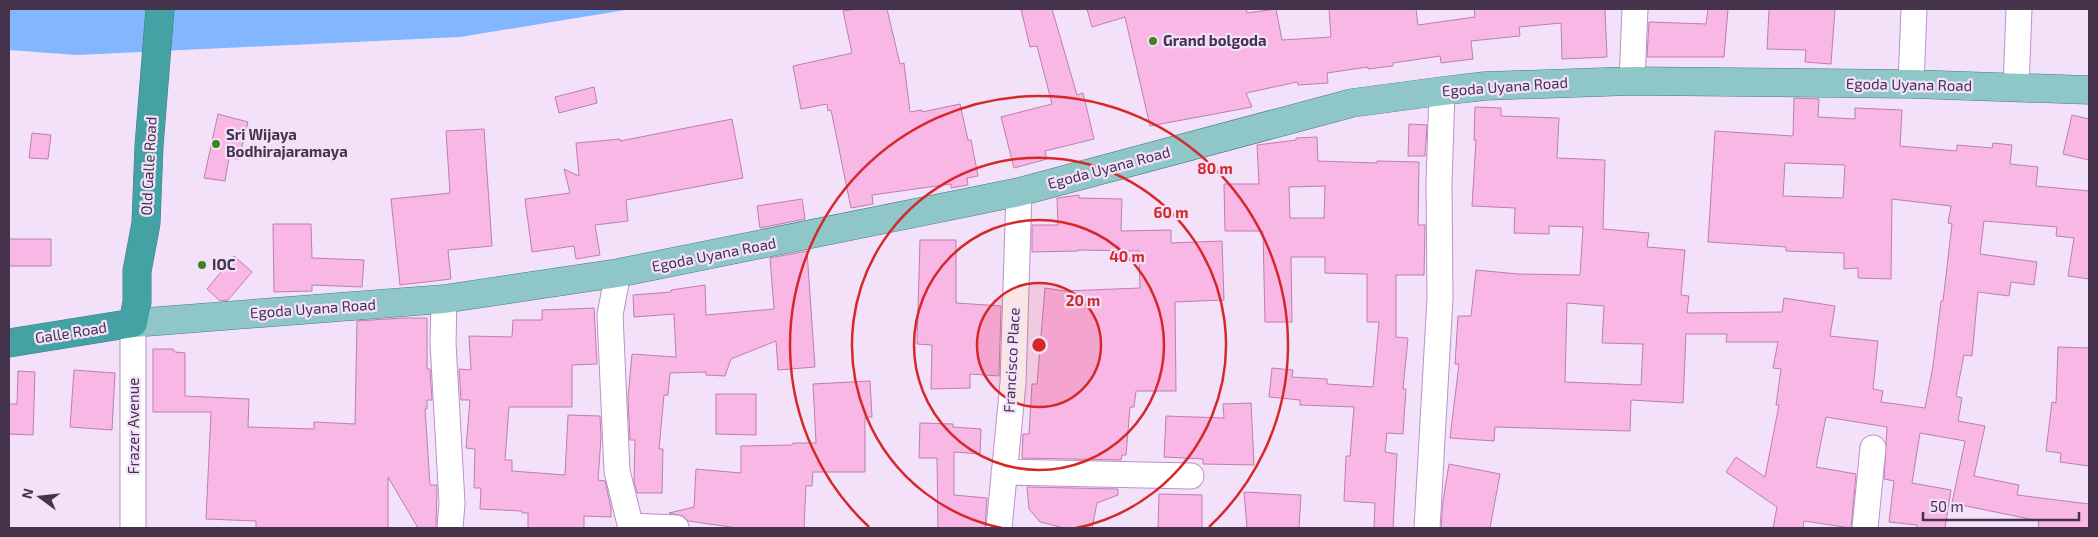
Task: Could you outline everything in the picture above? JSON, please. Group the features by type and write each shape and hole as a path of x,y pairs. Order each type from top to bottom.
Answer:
{"highway":[{"name":"Old Galle Road","path":"133,323 137,302 137,271 146,223 149,146 160,9"},
{"name":"Galle Road","path":"9,343 133,323"}],"main road":[{"name":"Egoda Uyana Road","path":"133,323 444,299 618,273 1019,192 1352,104 1442,91 1485,86 1632,81 1911,84 2089,90"}],"street":[{"path":"1632,81 1635,9"},
{"path":"1911,84 1914,9"},
{"path":"2016,88 2019,9"},
{"path":"1426,528 1440,298 1439,183 1442,91"},
{"name":"Francisco Place","path":"999,528 1013,383 1019,192"},
{"path":"618,273 610,315 617,471 630,527 676,528"},
{"path":"444,299 443,343 452,503 450,528"},
{"name":"Frazer Avenue","path":"132,528 133,323"},
{"path":"1865,528 1873,448"},
{"path":"1004,472 1191,476"}],"water":[{"path":"9,9 631,9 460,37 77,55 9,50"}],"building":[{"path":"887,9 900,64 904,63 910,112 922,110 922,112 960,104 968,140 971,140 978,176 967,178 968,185 951,188 951,184 872,195 873,204 851,208 831,110 828,111 827,104 801,109 793,66 852,53 843,11"},
{"path":"1021,9 1052,9 1077,95 1083,93 1094,139 1045,151 1047,159 1014,168 1001,117 1052,104 1037,46 1030,47"},
{"path":"1087,9 1246,9 1247,13 1276,9 1282,40 1331,37 1329,9 1416,9 1418,25 1475,17 1474,9 1605,9 1607,57 1562,59 1561,23 1519,27 1520,36 1471,41 1473,59 1441,63 1440,56 1393,63 1393,66 1368,69 1368,67 1327,73 1328,83 1298,85 1297,82 1246,93 1252,107 1150,126 1125,17 1092,27"},
{"path":"1708,9 1728,9 1724,57 1647,57 1649,22 1706,24"},
{"path":"1769,9 1835,9 1831,64 1805,62 1806,50 1767,49"},
{"path":"594,87 597,103 559,113 555,97"},
{"path":"1794,98 1819,99 1818,117 1855,119 1855,108 1902,110 1900,146 1957,151 1957,145 1992,148 1993,143 2012,145 2010,164 2038,167 2036,186 2089,191 2089,279 2068,276 2074,238 2056,236 2057,227 1984,221 1980,254 2037,262 2034,285 2011,282 2009,296 1978,292 1972,356 1964,355 1956,396 1962,398 1958,421 1985,426 1974,476 2019,485 2017,495 2089,504 2089,528 2038,528 2039,521 1952,503 1965,441 1920,433 1912,483 1951,490 1945,528 1917,528 1917,525 1889,522 1894,481 1884,479 1887,427 1826,417 1816,467 1856,474 1851,528 1804,521 1803,528 1773,528 1777,507 1726,472 1736,457 1765,477 1779,405 1776,405 1781,369 1773,368 1778,342 1726,342 1727,334 1686,334 1683,403 1631,400 1630,431 1495,427 1494,441 1450,438 1459,364 1455,364 1458,316 1471,316 1476,270 1518,274 1580,275 1583,227 1549,226 1549,234 1514,233 1515,208 1472,206 1476,140 1474,140 1475,107 1501,108 1501,116 1559,118 1557,158 1605,160 1603,229 1649,233 1647,247 1685,250 1681,295 1689,296 1687,313 1782,312 1784,298 1835,306 1830,336 1878,341 1873,389 1883,391 1881,402 1925,408 1933,366 1941,301 1943,301 1952,224 1948,223 1951,206 1892,199 1891,279 1858,278 1858,268 1844,269 1844,253 1786,251 1786,247 1708,242 1715,131 1793,136","holes":["1785,163 1845,165 1843,198 1783,196","1567,303 1604,306 1602,343 1643,344 1641,385 1565,382"]},
{"path":"218,114 248,122 239,159 229,158 225,181 204,178"},
{"path":"2072,115 2089,119 2089,160 2063,154"},
{"path":"732,119 743,178 626,200 628,221 595,225 600,255 576,259 574,246 532,252 525,199 570,193 564,169 579,176 576,143 620,139 620,141"},
{"path":"1409,124 1427,125 1425,156 1408,156"},
{"path":"484,129 492,246 448,250 451,279 400,285 391,199 450,193 446,131"},
{"path":"32,133 51,135 48,159 29,158"},
{"path":"1317,137 1318,161 1419,162 1418,225 1425,225 1424,275 1396,275 1396,337 1408,338 1403,389 1406,389 1403,434 1387,433 1385,452 1397,454 1393,528 1374,528 1375,503 1344,501 1346,456 1350,456 1354,407 1300,405 1300,400 1269,397 1272,368 1293,370 1292,377 1327,379 1327,384 1373,387 1379,322 1367,322 1367,274 1325,273 1325,257 1291,257 1292,322 1265,322 1263,231 1225,231 1224,184 1259,184 1257,145 1296,140 1296,138","holes":["1325,186 1324,218 1290,218 1289,187"]},
{"path":"1079,195 1079,198 1122,199 1121,231 1171,230 1171,243 1222,241 1224,300 1175,302 1176,391 1136,391 1134,407 1130,407 1126,455 1122,455 1121,460 1022,458 1023,434 1029,434 1032,384 1037,384 1045,288 1065,291 1140,288 1139,251 1078,250 1032,252 1032,225 1058,225 1057,198"},
{"path":"802,199 805,219 760,228 757,206"},
{"path":"273,224 311,224 312,258 364,260 362,287 312,285 312,291 274,292"},
{"path":"9,239 51,239 51,266 9,266"},
{"path":"920,240 956,240 956,303 1001,306 999,376 970,374 970,388 931,389 932,345 917,344"},
{"path":"807,251 815,367 778,370 776,341 731,359 725,376 706,375 706,372 670,373 668,395 664,395 659,449 663,449 662,493 637,493 634,481 635,440 630,440 628,398 632,354 676,357 674,314 634,317 633,295 671,292 671,290 705,285 706,315 774,309 770,258"},
{"path":"234,256 252,272 228,300 220,301 207,289"},
{"path":"594,308 597,364 572,365 572,407 509,407 505,460 512,460 512,471 565,475 568,415 600,416 601,437 598,480 605,481 611,517 584,516 584,528 528,528 528,513 480,509 481,488 474,488 475,449 466,448 470,400 461,400 459,369 471,370 469,336 512,337 513,320 542,320 542,310"},
{"path":"427,318 427,369 430,369 432,400 427,400 427,409 425,409 430,485 437,485 436,528 418,528 388,477 388,528 256,528 256,521 206,519 211,412 153,412 153,349 173,349 175,352 185,353 185,396 249,399 248,427 314,429 314,422 355,424 357,321"},
{"path":"2058,347 2089,348 2089,466 2060,462 2061,453 2046,451 2052,402 2056,403"},
{"path":"74,370 115,373 112,430 70,427"},
{"path":"18,371 35,372 33,435 9,434 9,404 17,404"},
{"path":"870,381 872,417 865,417 865,472 813,472 812,486 806,486 804,528 738,528 688,521 683,516 669,513 694,507 696,469 741,473 741,446 816,443 813,384"},
{"path":"716,394 756,394 756,435 716,434"},
{"path":"1251,403 1254,465 1203,464 1203,459 1164,457 1166,416 1224,418 1223,404"},
{"path":"920,423 953,424 953,427 981,429 980,454 954,452 954,495 987,498 985,528 938,528 937,458 919,458"},
{"path":"1449,464 1500,474 1490,528 1441,528"},
{"path":"1027,487 1118,489 1118,495 1097,503 1092,528 1064,528 1040,522 1029,509"},
{"path":"1244,492 1301,495 1299,528 1247,528"},
{"path":"1159,494 1202,495 1202,528 1158,528"}],"place":[{"name":"Grand bolgoda","path":"1153,41"},
{"name":"Sri Wijaya Bodhirajaramaya","path":"216,144"},
{"name":"IOC","path":"202,265"}]}
